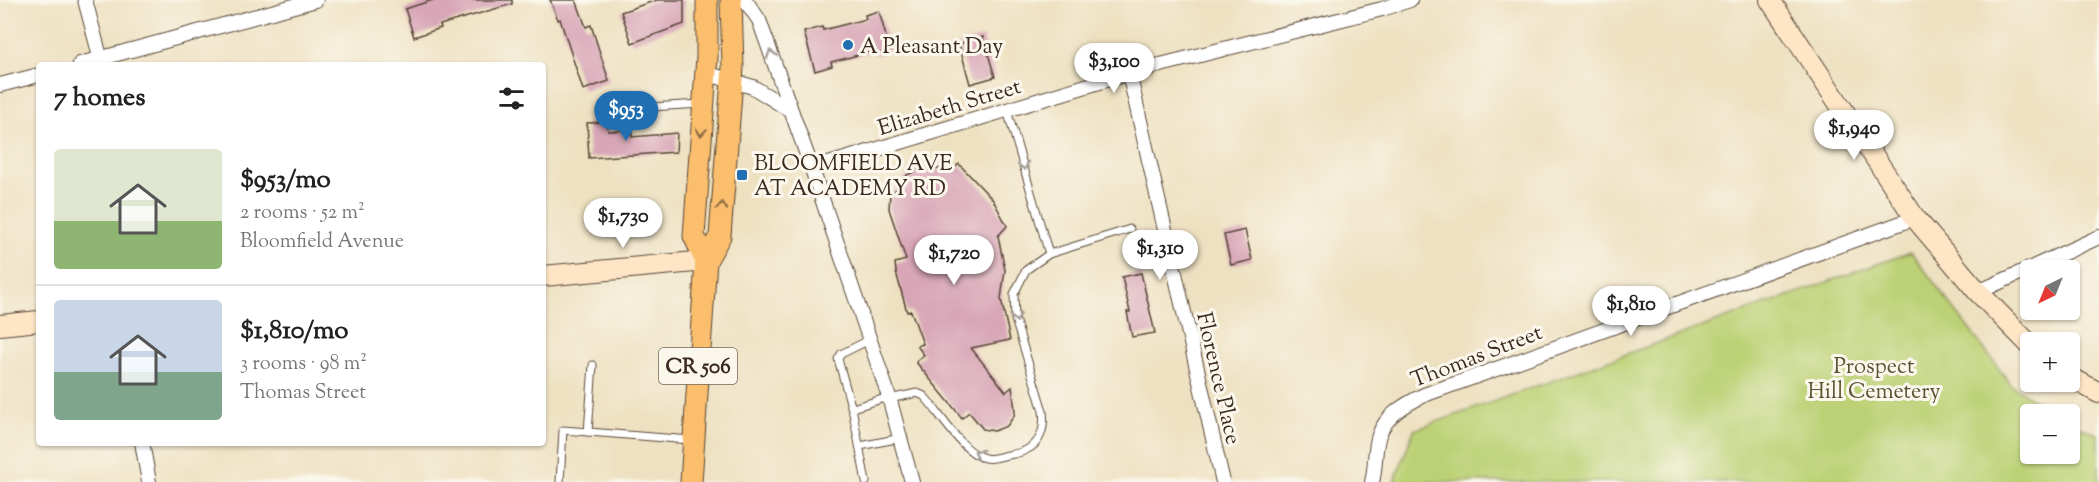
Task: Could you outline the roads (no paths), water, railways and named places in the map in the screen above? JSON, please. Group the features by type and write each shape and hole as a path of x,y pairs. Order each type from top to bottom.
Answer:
{"main road":[{"name":"CR 506","path":"705,261 694,236 705,74 707,0"},
{"name":"CR 506","path":"691,482 705,261 720,236 732,81 731,0"}],"street":[{"path":"85,0 101,62 316,0"},
{"path":"745,0 759,20 812,169 889,398 912,482"},
{"name":"Elizabeth Street","path":"812,169 1129,73 1410,0"},
{"path":"1770,0 1914,218 1978,292 2020,335"},
{"name":"Florence Place","path":"1129,73 1223,482"},
{"path":"705,74 753,87 790,110"},
{"path":"0,85 36,76"},
{"name":"Thomas Street","path":"1372,482 1379,435 1396,412 1416,399 1914,218"},
{"path":"1978,292 2099,237"},
{"path":"546,276 705,261"},
{"path":"0,325 36,321"},
{"path":"2080,383 2099,393"},
{"path":"143,446 149,482"}],"lane":[{"path":"616,109 703,104"},
{"path":"1007,110 1049,254"},
{"path":"852,408 917,393 924,396 961,441 978,456 988,459 1023,452 1032,447 1045,426 1043,411 1015,319 1014,294 1026,270 1049,254 1130,230"},
{"path":"866,482 852,408 838,359 841,354 869,340"},
{"path":"588,432 593,364"},
{"path":"560,482 563,430 693,440"},
{"path":"860,446 901,438"}],"place":[{"name":"A Pleasant Day","path":"848,45"},
{"name":"BLOOMFIELD AVE AT ACADEMY RD","path":"742,175"}],"park label":[{"name":"Prospect Hill Cemetery","path":"1874,378"}]}
